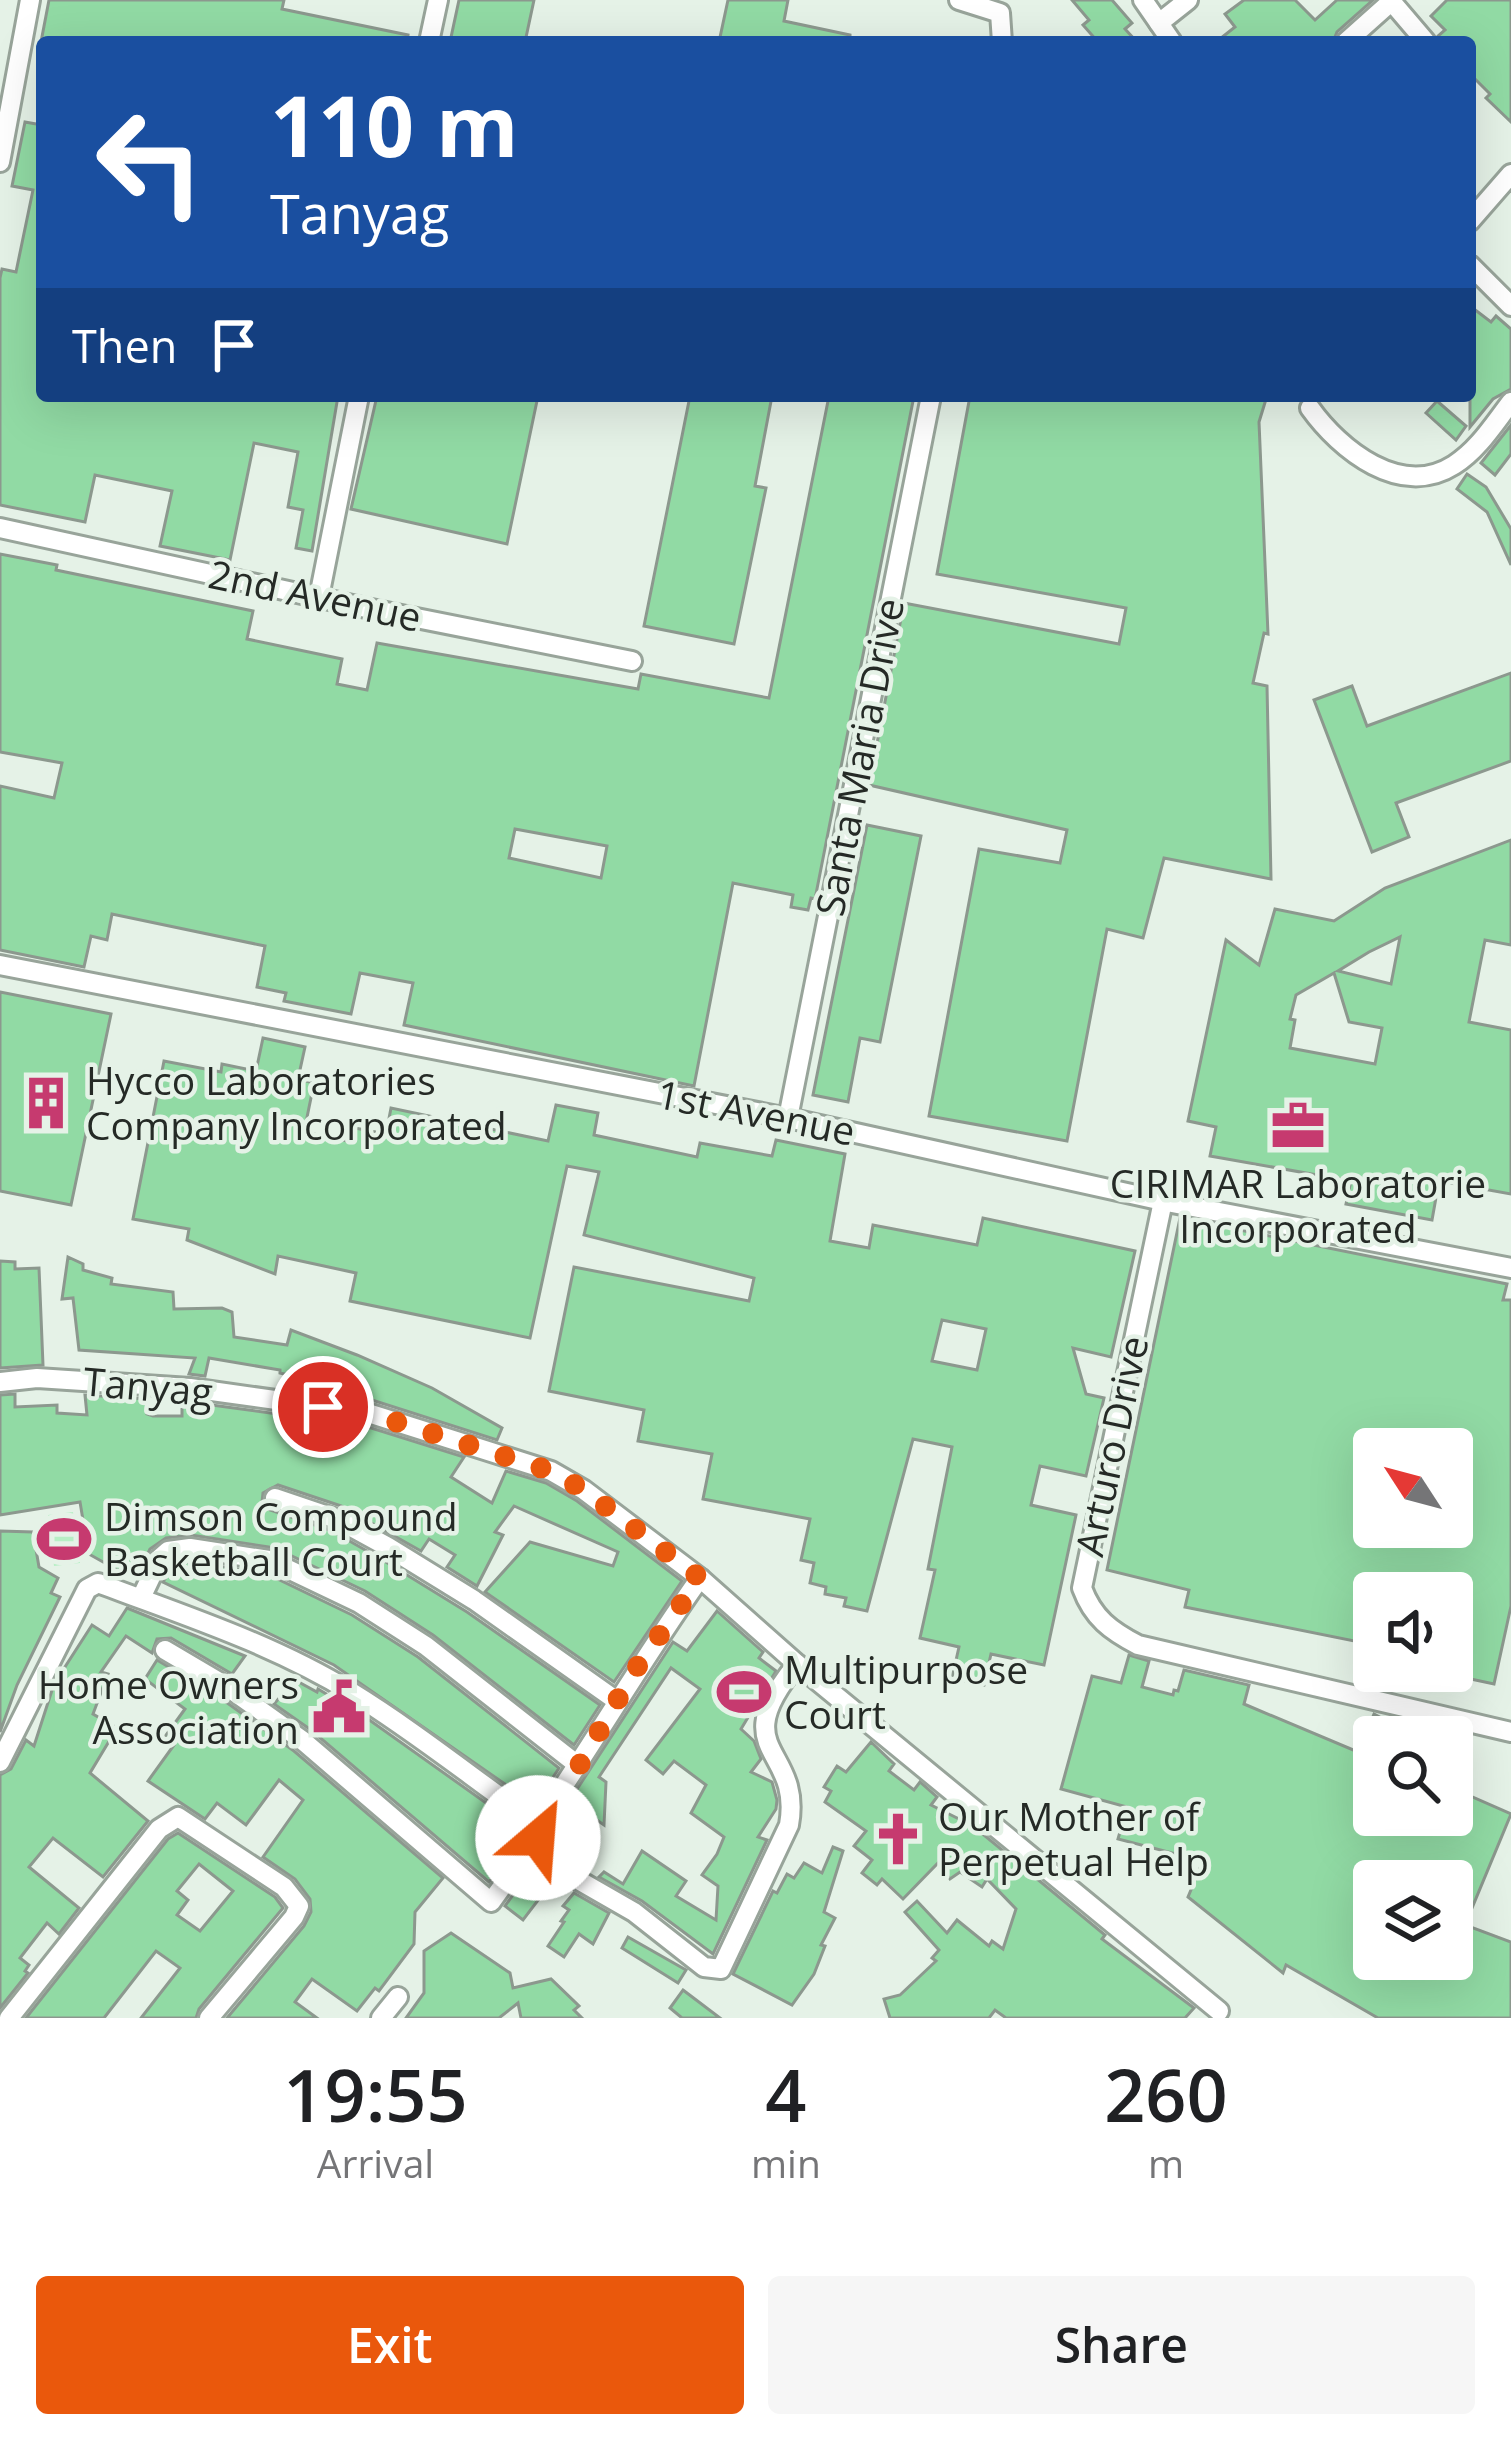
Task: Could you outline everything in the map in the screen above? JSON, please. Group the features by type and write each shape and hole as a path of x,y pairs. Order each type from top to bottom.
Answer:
{"street":[{"path":"430,36 437,0"},
{"path":"959,0 1000,13 1002,36"},
{"path":"1143,0 1168,36"},
{"path":"1159,23 1188,0"},
{"path":"0,162 27,1"},
{"path":"1353,36 1392,1 1421,36"},
{"path":"1476,213 1511,174"},
{"path":"1476,271 1511,306"},
{"path":"319,597 358,402"},
{"name":"Santa Maria Drive","path":"788,1118 931,402"},
{"path":"1310,408 1349,451 1412,479 1451,468 1474,449 1511,402"},
{"name":"2nd Avenue","path":"0,528 632,661"},
{"name":"1st Avenue","path":"0,965 788,1118 1163,1201 1511,1268"},
{"name":"Arturo Drive","path":"1163,1201 1082,1588 1089,1606 1109,1630 1138,1645 1511,1732"},
{"name":"Tanyag","path":"0,1382 37,1378 190,1388 368,1413 551,1471 694,1572 797,1664 1219,2011"},
{"path":"275,1498 337,1519 388,1547 474,1600 616,1701"},
{"path":"141,1598 168,1551 190,1548 269,1560 359,1604 425,1646 579,1766"},
{"path":"165,1650 226,1686 326,1758 490,1902 538,1838 538,1824 579,1766 694,1572"},
{"path":"0,1762 91,1583 141,1598 296,1662 348,1690 437,1748 538,1824"},
{"path":"580,1881 634,1912 704,1967 721,1969 789,1826 792,1804 787,1785 763,1731 768,1705 797,1664"},
{"path":"9,2018 167,1823 182,1817 284,1887 298,1906 294,1917 209,2018"},
{"path":"381,2018 398,1997"}],"green space":[{"name":"Dimson Compound Basketball Court","path":"73,1512 80,1563 54,1566 48,1515"}],"building":[{"path":"49,0 284,0 282,9 408,35 408,36 42,36"},
{"path":"459,0 534,0 526,36 451,36"},
{"path":"728,0 788,0 784,21 850,35 850,36 720,36"},
{"path":"1072,0 1112,0 1132,23 1125,29 1131,36 1093,36 1083,25 1089,20"},
{"path":"1244,0 1295,0 1315,20 1337,0 1373,0 1335,36 1224,36 1235,27 1225,14"},
{"path":"1447,0 1511,0 1511,122 1486,98 1490,94 1476,80 1476,36 1438,36 1445,30 1431,16"},
{"path":"25,122 36,124 36,402 337,402 312,551 296,548 303,510 288,507 298,452 254,443 230,560 160,546 172,491 95,475 85,522 0,505 0,278 2,269 16,272 33,190 12,186"},
{"path":"1476,311 1491,322 1496,316 1511,329 1511,389 1493,399 1470,427 1470,402 1476,402"},
{"path":"376,402 537,402 507,544 351,509"},
{"path":"689,402 771,402 755,486 766,488 734,644 644,626"},
{"path":"828,402 913,402 815,899 811,898 808,910 791,907 793,895 733,883 694,1086 404,1025 413,983 360,973 351,1014 284,1001 286,993 257,987 265,946 112,914 107,940 91,936 84,967 0,950 0,786 54,798 62,763 0,752 0,554 253,611 247,639 342,659 337,684 367,690 377,643 638,689 641,674 769,698","holes":["515,829 607,846 601,878 509,858"]},
{"path":"969,402 1265,402 1259,422 1268,634 1264,633 1253,683 1267,686 1271,879 1164,858 1143,938 1107,929 1067,1141 929,1116 979,849 1060,863 1067,830 869,785 904,603 1119,644 1126,608 937,574"},
{"path":"1438,402 1466,426 1456,440 1426,413"},
{"path":"1511,425 1511,454 1495,475 1481,463"},
{"path":"1467,474 1486,487 1511,529 1511,565 1487,512 1457,489"},
{"path":"1511,673 1511,761 1396,803 1409,837 1372,852 1314,700 1352,686 1367,726"},
{"path":"867,825 921,836 880,1042 860,1038 848,1102 813,1095"},
{"path":"1511,840 1511,945 1485,940 1469,1022 1511,1030 1511,1194 1439,1181 1432,1220 1346,1204 1351,1181 1210,1156 1216,1127 1188,1121 1226,940 1259,965 1275,909 1334,921 1385,888","holes":["1400,937 1391,984 1338,971 1369,952","1334,973 1349,1022 1382,1028 1375,1064 1290,1048 1296,995"]},
{"name":"Hycco Laboratories Company Incorporated","path":"0,992 111,1014 71,1205 0,1191"},
{"path":"263,1038 305,1047 298,1079 314,1083 304,1132 352,1142 355,1128 386,1134 391,1108 548,1141 556,1105 598,1113 594,1135 697,1157 700,1143 772,1156 776,1140 845,1154 830,1241 869,1248 873,1225 977,1245 983,1218 1135,1251 1111,1357 1073,1348 1086,1394 1104,1398 1086,1476 1040,1466 1031,1505 1076,1515 1044,1665 991,1654 984,1685 952,1678 959,1647 920,1638 952,1447 913,1439 867,1611 844,1606 846,1598 825,1594 826,1587 810,1583 814,1563 801,1560 810,1519 703,1499 712,1454 638,1441 644,1410 549,1391 574,1267 749,1301 754,1278 584,1235 599,1172 567,1166 530,1338 350,1301 356,1273 278,1256 275,1274 187,1240 189,1229 133,1219 164,1061 221,1072 222,1064 256,1071","holes":["942,1320 986,1329 977,1370 932,1361"]},
{"path":"1180,1218 1507,1284 1503,1300 1511,1300 1511,1606 1494,1684 1473,1680 1473,1572 1353,1572 1353,1641 1185,1607 1189,1590 1107,1570"},
{"path":"68,1257 83,1264 83,1270 112,1278 111,1284 173,1292 174,1309 232,1312 234,1337 287,1345 291,1330 357,1355 432,1388 502,1428 497,1440 372,1400 299,1390 301,1378 280,1370 209,1358 205,1376 189,1374 195,1358 79,1350 73,1298 62,1299"},
{"path":"0,1261 15,1262 15,1269 39,1268 43,1365 0,1368"},
{"path":"15,1394 15,1407 57,1405 57,1413 87,1415 85,1395 147,1399 147,1414 153,1416 182,1416 182,1401 365,1426 464,1457 451,1477 492,1503 506,1471 546,1483 682,1581 614,1682 485,1592 530,1542 613,1566 618,1552 514,1506 495,1532 503,1535 477,1586 447,1567 455,1555 429,1539 421,1551 341,1506 278,1485 263,1493 262,1502 270,1510 332,1531 381,1559 467,1612 600,1705 574,1745 433,1635 365,1591 275,1548 191,1535 166,1538 150,1549 139,1571 123,1563 119,1571 80,1549 86,1538 80,1502 0,1515 0,1395"},
{"path":"0,1531 33,1532 39,1567 58,1578 51,1593 60,1597 0,1732"},
{"path":"174,1564 265,1573 352,1615 418,1657 559,1768 535,1805 334,1665 163,1582"},
{"path":"127,1608 245,1656 232,1674 171,1638 157,1639 152,1653 126,1636 101,1672 108,1674 93,1714 117,1728 90,1773 148,1821 103,1877 53,1838 29,1867 79,1908 59,1934 47,1923 20,1958 29,1965 28,1973 0,2008 0,1775 11,1769 26,1740 34,1746 54,1684 92,1625 109,1636"},
{"path":"717,1611 763,1652 759,1658 776,1671 741,1729 754,1741 761,1759 751,1772 772,1782 777,1800 758,1837 767,1840 713,1954 642,1901 599,1877 604,1872 623,1884 642,1851 686,1881 676,1896 716,1920 718,1886 702,1875 724,1837 691,1813 706,1785 674,1761 663,1774 646,1760 700,1689 671,1668 599,1777 606,1782 604,1825 594,1818 556,1873 548,1868 531,1892 539,1899 523,1920 505,1906 548,1846 551,1829 673,1642 687,1651"},
{"path":"1129,1655 1149,1661 1142,1687 1173,1695 1184,1670 1249,1685 1244,1704 1353,1750 1353,1836 1473,1836 1473,1797 1511,1814 1473,1906 1473,1860 1353,1860 1353,1980 1473,1980 1473,1928 1511,1942 1511,2018 1378,2018 1286,1965 1283,1973 1188,1897 1203,1861 1118,1839 1127,1807 1061,1789 1092,1676 1121,1683"},
{"path":"157,1660 294,1751 443,1878 415,1912 414,1944 379,1991 375,1988 357,2011 312,1979 295,2002 317,2018 227,2018 311,1912 310,1899 295,1879 263,1857 303,1800 279,1780 246,1825 217,1803 205,1819 148,1781 174,1745 164,1738 185,1709 145,1679"},
{"path":"295,1680 368,1719 510,1820 495,1839 511,1852 489,1882 274,1704"},
{"path":"871,1742 894,1764 889,1771 914,1790 920,1782 937,1797 931,1805 973,1826 1105,1935 1102,1939 1194,2008 1185,2018 1006,2018 995,2010 989,2018 890,2018 884,1999 900,1995 936,1961 932,1958 939,1950 905,1912 917,1901 947,1933 957,1920 989,1946 992,1941 1003,1949 1016,1909 987,1879 982,1887 960,1872 950,1879 939,1862 903,1899 882,1879 877,1885 862,1873 872,1860 854,1846 866,1831 825,1802 831,1791 824,1787 837,1766 846,1772"},
{"path":"178,1833 275,1897 283,1908 196,2018 141,2018 180,1968 156,1951 104,2018 26,2018 168,1839","holes":["199,1864 233,1891 200,1931 177,1915 188,1900 177,1891"]},
{"path":"833,1847 843,1851 824,1912 835,1918 821,1945 825,1946 814,1974 792,2005 733,1974 773,1891 777,1893 787,1874 794,1878 804,1863 822,1873"},
{"path":"574,1893 609,1913 593,1944 579,1934 564,1957 548,1946 569,1910 563,1906"},
{"path":"451,1933 510,1973 513,1988 551,1979 579,2006 574,2010 582,2018 521,2018 518,2003 499,2018 406,2018 424,1993 424,1951"},
{"path":"628,1937 686,1970 678,1983 622,1948"},
{"path":"683,1990 720,2018 682,2018 670,2008"}],"place":[{"name":"Hycco Laboratories Company Incorporated","path":"46,1103"},
{"name":"CIRIMAR Laboratorie Incorporated","path":"1298,1126"},
{"name":"Dimson Compound Basketball Court","path":"64,1539"},
{"name":"Multipurpose Court","path":"744,1692"},
{"name":"Home Owners Association","path":"339,1707"},
{"name":"Our Mother of Perpetual Help","path":"898,1839"}],"route":[{"path":"323,1407 368,1413 551,1471 584,1490 700,1578 635,1670 579,1766 538,1824 538,1838"}]}
